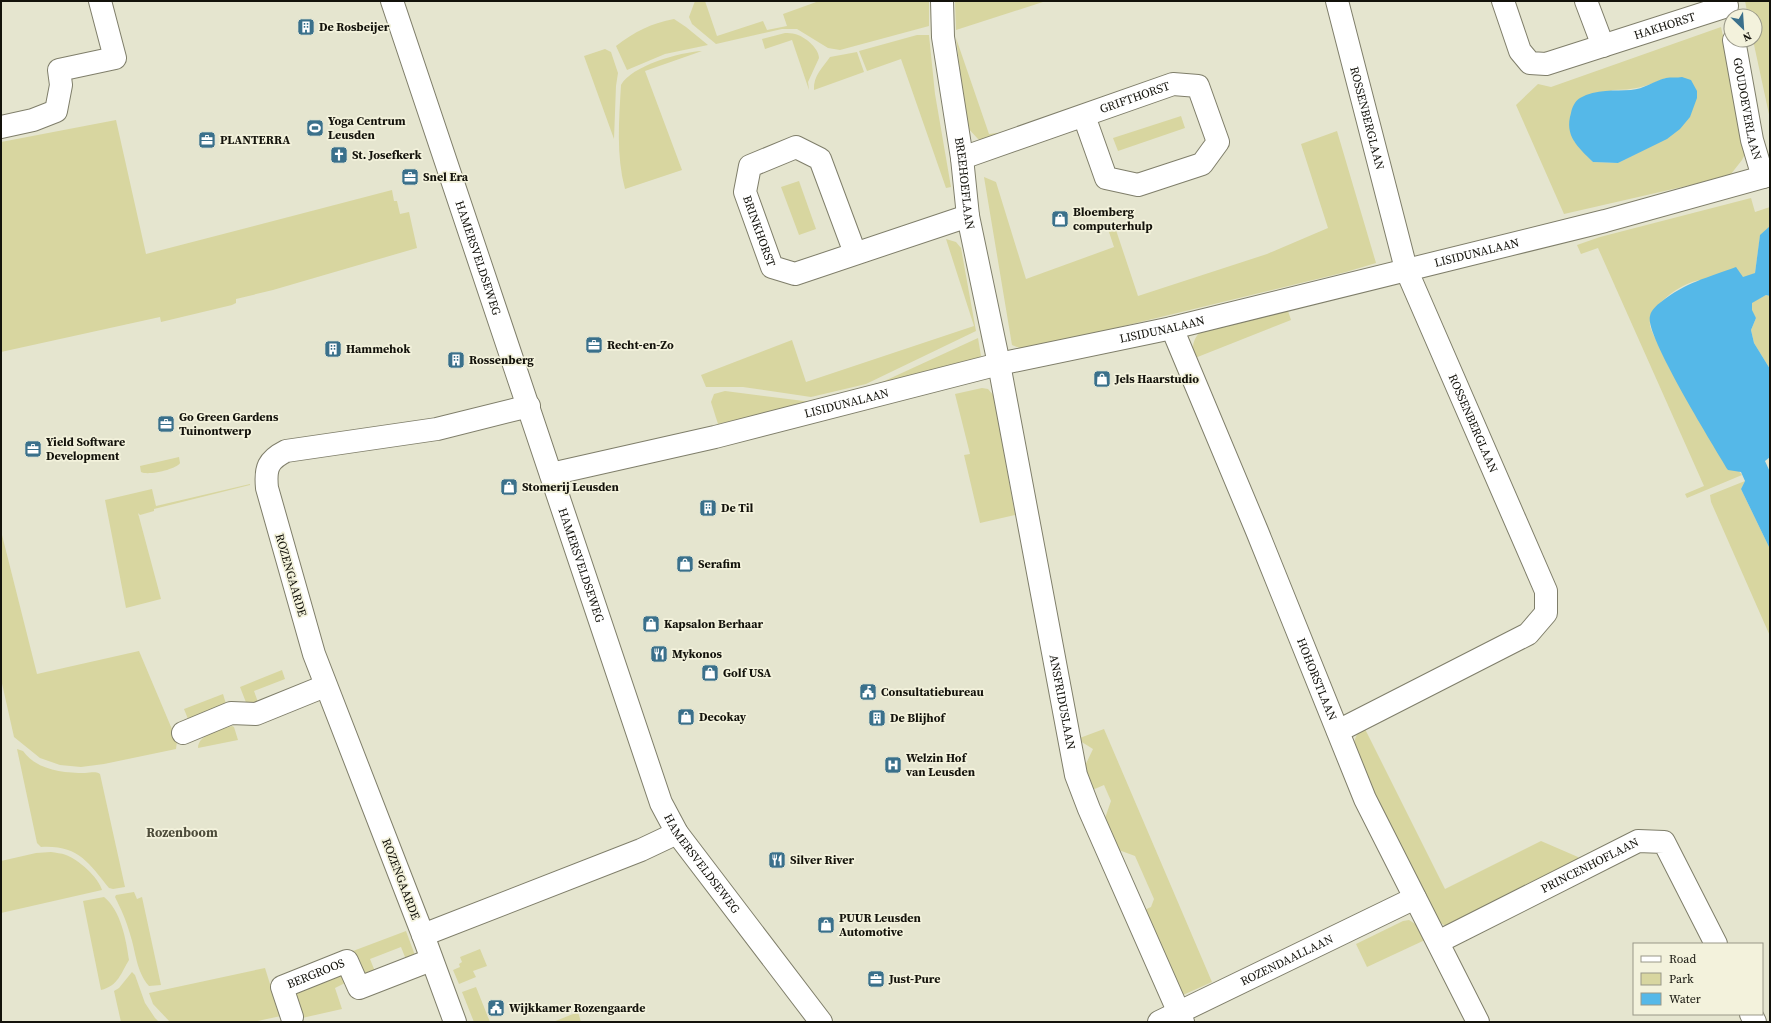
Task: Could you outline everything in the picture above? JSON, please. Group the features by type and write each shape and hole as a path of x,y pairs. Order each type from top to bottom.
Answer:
{"street":[{"path":"1,128 33,120 56,111 61,86 59,70 114,58 100,1"},
{"name":"HAMERSVELDSEWEG","path":"392,1 658,794 677,833 821,1022"},
{"name":"BREEHOEFLAAN","path":"942,1 943,37 962,158 968,216 998,364"},
{"name":"ROSSENBERGLAAN","path":"1337,1 1406,269 1546,591 1546,613 1528,634 1338,731"},
{"name":"HAKHORST","path":"1503,1 1520,51 1530,63 1546,64 1603,46 1723,12"},
{"path":"1586,1 1603,46"},
{"name":"GOUDOEVERLAAN","path":"1735,48 1752,140 1767,176"},
{"name":"GRIFTHORST","path":"962,158 1173,84 1198,86 1218,142 1202,164 1138,186 1106,178 1084,116"},
{"name":"BRINKHORST","path":"854,253 820,159 796,147 750,166 745,192 772,267 795,274 968,216"},
{"name":"LISIDUNALAAN","path":"551,474 715,437 998,364 1172,328 1605,221 1767,176"},
{"name":"HOHORSTLAAN","path":"1172,328 1365,799 1478,1022"},
{"name":"ANSFRIDUSLAAN","path":"998,364 1076,775 1088,809 1181,1018"},
{"name":"ROZENGAARDE","path":"455,1022 423,935 325,686 314,654 267,488 265,476 275,457 286,451 438,429 529,406"},
{"path":"183,733 231,713 256,714 325,686"},
{"name":"ROZENGAARDE","path":"423,935 641,850 677,833"},
{"name":"PRINCENHOFLAAN","path":"1438,942 1638,841 1664,842 1715,943"},
{"name":"ROZENDAALLAAN","path":"1159,1022 1181,1018 1415,898"},
{"name":"BERGROOS","path":"292,1017 282,987 347,961 359,988 431,960"}],"green space":[{"path":"695,1 705,1 717,36 763,21 767,30 787,26 783,14 819,1 929,1 929,26 840,50 828,48 797,29 782,29 716,44 692,24 689,17"},
{"path":"955,1 1046,1 956,30"},
{"path":"1745,1 1770,1 1770,119 1755,48 1763,48 1763,8 1746,8"},
{"path":"674,19 708,45 665,54 627,70 616,46 630,36 644,29 658,23"},
{"path":"1721,27 1723,48 1726,48 1748,148 1742,160 1731,174 1695,184 1564,214 1516,105 1538,84 1551,87","holes":["1666,78 1667,138 1618,163 1593,162 1574,141 1612,90 1639,87 1652,84"]},
{"path":"785,33 803,37 817,50 819,58 808,82 809,90 792,40 765,49 762,39"},
{"path":"917,35 929,35 935,94 951,187 946,188 901,59 867,71 859,51"},
{"path":"956,38 989,134 997,133 998,135 986,141 978,139 967,127"},
{"path":"605,49 611,52 618,73 616,86 614,139 584,56"},
{"path":"702,51 645,71 682,170 625,189 619,150 621,85 626,78 645,66 669,57"},
{"path":"857,52 864,72 814,90 815,80 830,57"},
{"path":"1181,116 1185,128 1118,151 1113,138"},
{"path":"116,120 146,254 392,190 394,201 397,201 400,214 409,212 417,248 273,290 236,299 236,303 232,305 161,322 160,317 1,352 1,142"},
{"path":"1337,131 1376,263 1346,272 1033,348 1022,349 1012,345 984,177 996,182 1026,279 1114,247 1108,229 1115,227 1138,296 1267,254 1328,228 1301,144"},
{"path":"799,181 816,229 799,235 781,187"},
{"path":"1751,198 1755,212 1770,207 1770,226 1760,236 1755,273 1743,278 1700,280 1685,285 1677,289 1663,300 1657,307 1650,321 1650,327 1653,334 1701,424 1742,475 1687,498 1685,494 1704,486 1598,248 1581,254 1577,245 1600,237"},
{"path":"946,239 956,242 961,248 976,331 866,384 811,397 743,387 706,387 701,375 792,340 806,382 974,326"},
{"path":"1766,295 1770,296 1770,369 1754,343 1751,330 1756,318 1751,310 1752,302"},
{"path":"1287,308 1291,320 1195,358 1193,350 1194,343 1196,337 1201,331"},
{"path":"978,338 981,356 975,361 867,389"},
{"path":"982,388 988,389 994,396 1015,515 980,523 964,455 970,454 955,394"},
{"path":"725,391 812,402 718,424 711,402 714,394"},
{"path":"179,457 180,463 174,468 150,473 141,472 140,466"},
{"path":"1745,481 1741,489 1770,549 1770,636 1711,502 1710,495"},
{"path":"250,484 154,509 154,511 140,515 138,513 161,599 126,608 105,500 152,489 156,506"},
{"path":"1,531 37,674 139,651 177,741 176,749 104,764 81,767 60,765 40,758 14,737 1,679"},
{"path":"282,670 285,679 254,691 259,705 247,705 240,687"},
{"path":"223,694 226,704 194,721 188,719 184,709"},
{"path":"232,726 234,727 238,740 198,748 199,743 206,736"},
{"path":"1364,727 1445,889 1541,841 1578,857 1580,861 1453,925 1444,925 1437,921 1369,786 1354,747 1356,736"},
{"path":"1104,729 1212,982 1183,995 1142,911 1151,907 1154,899 1135,856 1116,849 1104,821 1111,801 1104,785 1090,791 1083,770 1093,749 1077,739"},
{"path":"17,749 23,751 35,762 51,769 68,772 95,772 100,774 125,887 113,889 109,888 88,863 73,852 54,847 41,847 37,843"},
{"path":"51,852 64,854 76,860 97,880 102,890 1,913 1,861 36,853"},
{"path":"134,892 137,899 142,897 161,985 149,986 141,974 127,924 115,897 116,895"},
{"path":"104,897 115,910 119,918 129,960 115,982 107,988 101,990 83,901"},
{"path":"1409,920 1417,925 1425,940 1367,967 1356,944 1403,921"},
{"path":"406,931 416,958 407,962 401,947 370,959 376,974 366,977 357,964 353,951"},
{"path":"480,949 487,966 473,971 476,977 459,984 453,970 460,967 459,964 462,962 460,957"},
{"path":"265,968 270,984 276,982 281,1016 253,1022 170,1022 153,1004 149,993"},
{"path":"341,971 347,982 335,988 342,1009 302,1018 290,993"},
{"path":"132,972 135,975 145,1003 159,1022 121,1022 114,991 119,988"},
{"path":"476,987 490,1022 474,1022 462,992"},
{"path":"578,1012 581,1022 553,1022"}],"water":[{"path":"1682,77 1691,80 1697,91 1697,98 1690,117 1680,129 1667,139 1618,163 1593,162 1582,151 1571,135 1569,121 1571,111 1573,106 1580,98 1592,93 1636,89 1645,87 1666,78"},
{"path":"1770,226 1770,296 1766,295 1752,303 1752,310 1756,318 1751,330 1754,343 1770,369 1770,457 1765,461 1770,472 1770,549 1741,489 1745,481 1741,472 1728,470 1682,392 1658,345 1651,327 1650,316 1656,306 1670,295 1697,281 1736,267 1743,277 1755,273 1760,235"}],"place":[{"name":"De Rosbeijer","path":"306,27"},
{"name":"Yoga Centrum Leusden","path":"315,128"},
{"name":"PLANTERRA","path":"207,140"},
{"name":"St. Josefkerk","path":"339,155"},
{"name":"Snel Era","path":"410,177"},
{"name":"Bloemberg computerhulp","path":"1060,219"},
{"name":"Recht-en-Zo","path":"594,345"},
{"name":"Hammehok","path":"333,349"},
{"name":"Rossenberg","path":"456,360"},
{"name":"Jels Haarstudio","path":"1102,379"},
{"name":"Go Green Gardens Tuinontwerp","path":"166,424"},
{"name":"Yield Software Development","path":"33,449"},
{"name":"Stomerij Leusden","path":"509,487"},
{"name":"De Til","path":"708,508"},
{"name":"Serafim","path":"685,564"},
{"name":"Kapsalon Berhaar","path":"651,624"},
{"name":"Mykonos","path":"659,654"},
{"name":"Golf USA","path":"710,673"},
{"name":"Consultatiebureau","path":"868,692"},
{"name":"Decokay","path":"686,717"},
{"name":"De Blijhof","path":"877,718"},
{"name":"Welzin Hof van Leusden","path":"893,765"},
{"name":"Silver River","path":"777,860"},
{"name":"PUUR Leusden Automotive","path":"826,925"},
{"name":"Just-Pure","path":"876,979"},
{"name":"Wijkkamer Rozengaarde","path":"496,1008"}],"district":[{"name":"Rozenboom","path":"182,832"}]}
